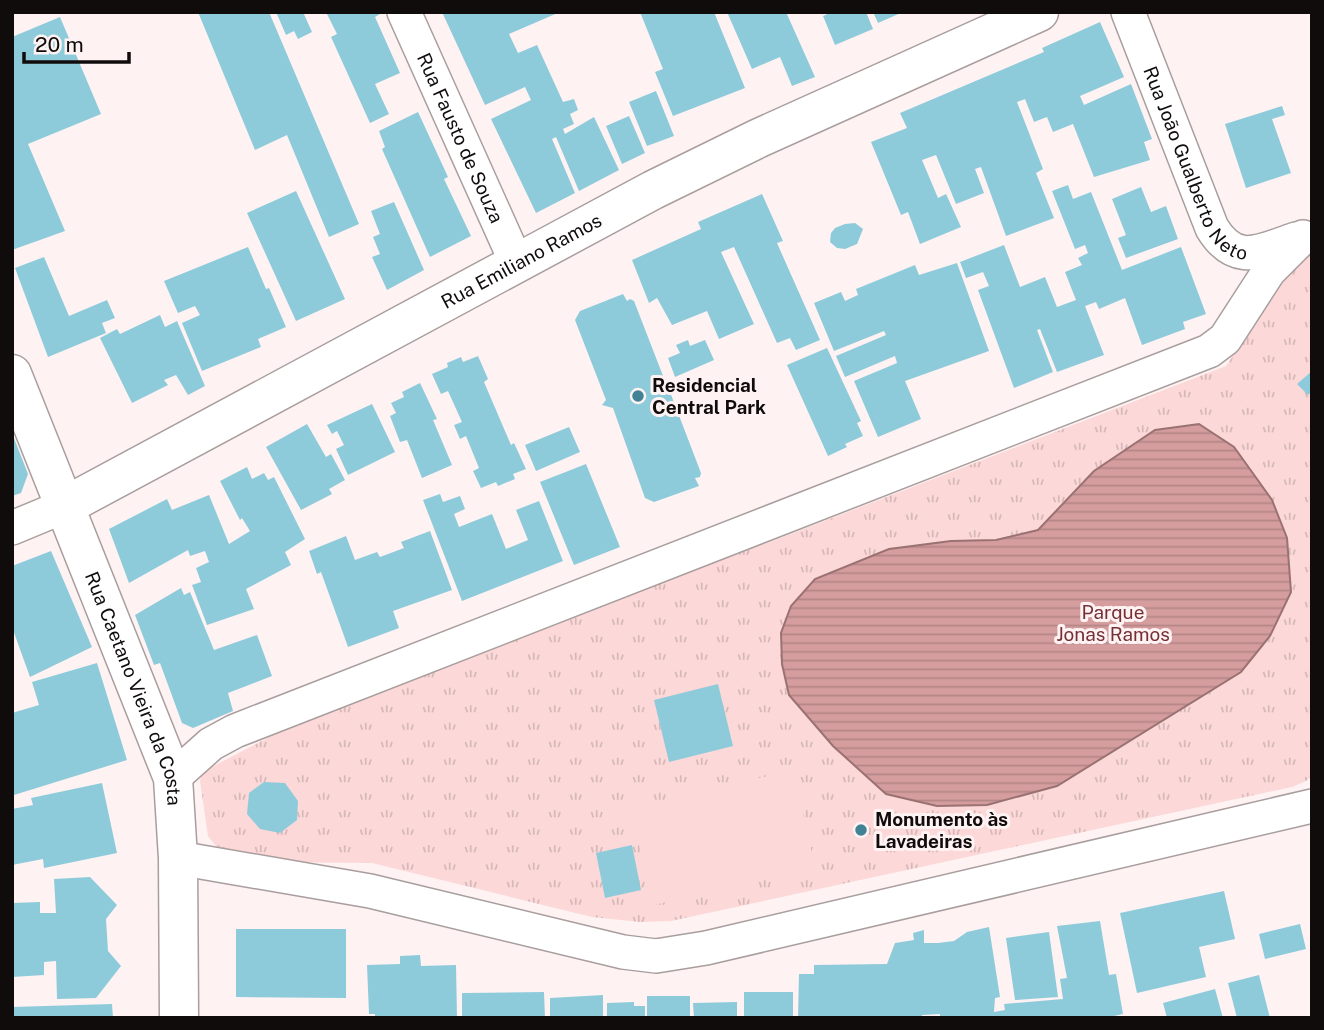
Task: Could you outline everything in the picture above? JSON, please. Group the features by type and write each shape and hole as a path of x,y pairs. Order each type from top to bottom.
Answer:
{"main road":[{"name":"Rua Emiliano Ramos","path":"65,506 653,190 758,138 1038,12"},
{"name":"Rua Caetano Vieira da Costa","path":"12,374 173,778 178,858 179,1018"}],"street":[{"name":"Rua Fausto de Souza","path":"404,12 517,264"},
{"name":"Rua João Gualberto Neto","path":"1128,12 1212,228 1221,243 1238,253 1254,253 1307,235"},
{"path":"173,778 191,759 235,731 1209,351 1225,339 1269,271 1307,235"},
{"name":"Rua Emiliano Ramos","path":"12,528 65,506"},
{"path":"178,858 370,891 623,952 656,956 706,948 1312,806"}],"green space":[{"name":"Parque Jonas Ramos","path":"1312,251 1312,776 1306,781 1292,787 671,921 640,922 592,917 372,863 271,862 219,850 208,836 200,781 202,772 300,721 508,639 775,540 1226,366 1244,340 1283,263"},
{"path":"793,770 815,867 654,905 630,809"}],"shaded area":[{"path":"1199,424 1234,447 1272,500 1287,538 1291,592 1270,636 1241,672 1057,786 987,805 937,806 886,794 833,746 789,695 782,664 781,633 791,606 815,579 889,549 951,541 996,540 1038,530 1094,471 1155,430"}],"building":[{"path":"198,12 269,12 359,224 329,237 287,135 255,150"},
{"path":"276,12 303,12 312,32 298,39 294,31 286,35"},
{"path":"326,12 379,12 375,17 400,73 375,84 389,114 370,123 331,37 337,34"},
{"path":"442,12 560,12 509,34 518,53 537,45 563,102 574,99 578,110 570,114 574,124 563,129 565,134 594,117 619,170 579,191 556,137 552,139 575,193 536,213 491,119 531,100 525,87 485,105"},
{"path":"640,12 714,12 745,88 673,116 655,72 663,69"},
{"path":"727,12 786,12 815,77 792,86 780,57 752,69"},
{"path":"832,12 866,12 873,29 835,45 823,16"},
{"path":"873,12 903,12 878,23"},
{"path":"60,17 101,114 28,144 65,231 12,250 12,37"},
{"path":"1100,22 1124,77 1080,96 1084,105 1131,84 1152,139 1144,142 1150,160 1094,177 1073,124 1053,132 1047,117 1034,122 1025,99 1017,102 1043,169 1036,173 1054,218 1006,236 981,167 975,169 984,193 956,204 936,155 922,160 938,198 946,194 961,227 920,244 908,212 901,215 871,142 907,128 900,113 1044,52 1042,48"},
{"path":"656,91 674,136 647,146 629,102"},
{"path":"1282,106 1285,115 1272,119 1291,173 1246,188 1225,124"},
{"path":"418,112 448,177 444,179 471,236 430,257 382,149 385,147 379,131"},
{"path":"629,116 645,153 622,164 606,126"},
{"path":"1068,185 1073,199 1091,192 1122,270 1181,247 1206,314 1183,322 1185,329 1142,345 1125,298 1099,309 1096,302 1085,306 1104,355 1057,372 1040,329 1037,330 1053,372 1014,388 978,290 989,286 983,272 966,278 960,262 1004,245 1020,287 1045,277 1057,307 1076,300 1065,272 1082,265 1078,258 1088,253 1085,245 1075,249 1052,191"},
{"path":"1141,187 1151,212 1166,206 1178,239 1126,258 1118,238 1126,235 1112,199"},
{"path":"296,191 345,299 296,321 247,213"},
{"path":"762,194 783,241 777,243 820,340 796,350 790,338 777,343 734,247 721,252 754,324 719,339 707,311 672,325 657,298 649,303 632,260 701,229 698,222"},
{"path":"394,202 424,270 387,290 372,257 380,254 373,237 380,234 371,211"},
{"path":"855,223 863,229 857,244 845,249 837,248 830,242 835,228"},
{"path":"248,247 286,327 258,339 261,347 202,371 182,323 200,315 195,306 178,313 164,281"},
{"path":"44,257 69,316 107,300 115,318 102,323 106,333 48,357 15,268"},
{"path":"957,263 989,351 905,381 921,419 878,437 854,381 897,363 895,356 845,377 836,356 886,335 884,331 834,351 814,303 841,292 845,301 858,295 856,289 915,265 919,275"},
{"name":"Residencial Central Park","path":"623,294 627,301 634,301 665,381 674,385 670,392 701,473 700,477 695,478 699,486 654,502 645,498 613,408 602,405 606,400 575,320 580,311"},
{"path":"160,315 165,327 177,321 205,386 188,395 176,375 164,380 168,385 132,403 100,338 117,329 120,334"},
{"path":"688,340 690,346 705,340 714,360 675,377 668,358 680,353 676,345"},
{"path":"827,348 861,421 857,423 863,436 828,456 787,365"},
{"path":"478,356 488,379 484,382 511,445 514,443 526,469 513,474 515,479 498,486 496,482 481,488 473,471 479,468 466,436 460,439 454,425 462,422 448,391 441,394 432,374 461,357 463,362"},
{"path":"1312,371 1312,391 1308,395 1297,384"},
{"path":"420,383 437,419 433,420 452,465 422,478 407,440 400,442 390,416 396,413 391,403 404,397 402,392"},
{"path":"372,404 395,452 348,475 336,449 344,445 337,431 332,434 327,425"},
{"path":"307,424 326,457 331,454 345,480 329,489 332,494 301,510 266,447"},
{"path":"569,427 580,452 536,471 525,445"},
{"path":"12,433 28,474 21,493 12,496"},
{"path":"586,464 620,547 574,565 540,482"},
{"path":"247,467 252,479 264,473 268,480 274,477 305,539 285,552 291,565 246,589 254,609 207,625 192,585 201,582 196,568 209,562 205,551 190,556 188,550 129,583 109,529 167,499 172,510 209,495 229,544 250,531 242,518 240,520 220,481"},
{"path":"440,494 443,502 460,496 465,509 454,514 459,527 492,514 506,549 528,540 516,510 539,501 563,561 462,601 423,500"},
{"path":"430,531 452,590 393,611 399,628 348,647 321,572 317,574 309,551 346,536 355,560 377,552 380,557 404,548 401,542"},
{"path":"51,551 92,647 30,677 12,627 12,566"},
{"path":"181,588 184,595 190,592 214,650 257,635 272,676 228,693 233,711 193,728 182,723 160,663 154,665 135,615"},
{"path":"97,663 127,760 14,795 12,713 39,705 32,682"},
{"path":"718,684 733,746 669,762 654,700"},
{"path":"264,782 285,783 298,801 297,820 280,833 260,829 247,814 249,793"},
{"path":"102,783 117,853 44,868 43,859 12,865 12,809 33,805 31,798"},
{"path":"632,845 641,890 605,898 596,853"},
{"path":"90,877 117,905 106,919 108,951 121,966 96,998 57,999 56,961 44,962 44,975 12,977 12,903 40,902 40,913 56,913 54,879"},
{"path":"1224,891 1235,939 1199,947 1206,977 1137,993 1120,913"},
{"path":"1100,921 1109,975 1116,974 1123,1014 1105,1018 940,1018 940,1014 922,1015 922,1018 798,1018 799,974 814,974 814,965 887,964 895,943 914,940 913,933 924,930 924,943 938,943 954,941 967,932 989,927 1000,997 995,998 994,1012 1005,1010 1004,1004 1063,999 1060,979 1067,978 1057,926"},
{"path":"1300,924 1306,949 1265,959 1259,934"},
{"path":"236,929 346,929 346,998 236,997"},
{"path":"1049,932 1058,997 1015,1000 1006,938"},
{"path":"420,955 421,966 456,965 457,1018 375,1018 375,1014 369,1014 367,965 400,964 400,956"},
{"path":"1259,975 1270,1018 1237,1018 1228,983"},
{"path":"1215,989 1223,1018 1167,1018 1163,1003"},
{"path":"544,992 545,1018 462,1018 462,993"},
{"path":"744,992 793,992 793,1018 744,1018"},
{"path":"603,995 603,1018 550,1018 550,998"},
{"path":"647,996 690,996 690,1018 647,1018"},
{"path":"634,1002 634,1006 645,1006 645,1018 607,1018 607,1003"},
{"path":"737,1002 737,1018 694,1018 693,1003"},
{"path":"112,1004 113,1018 12,1018 12,1007"}],"place":[{"name":"Residencial Central Park","path":"638,396"},
{"name":"Monumento às Lavadeiras","path":"861,830"}]}
